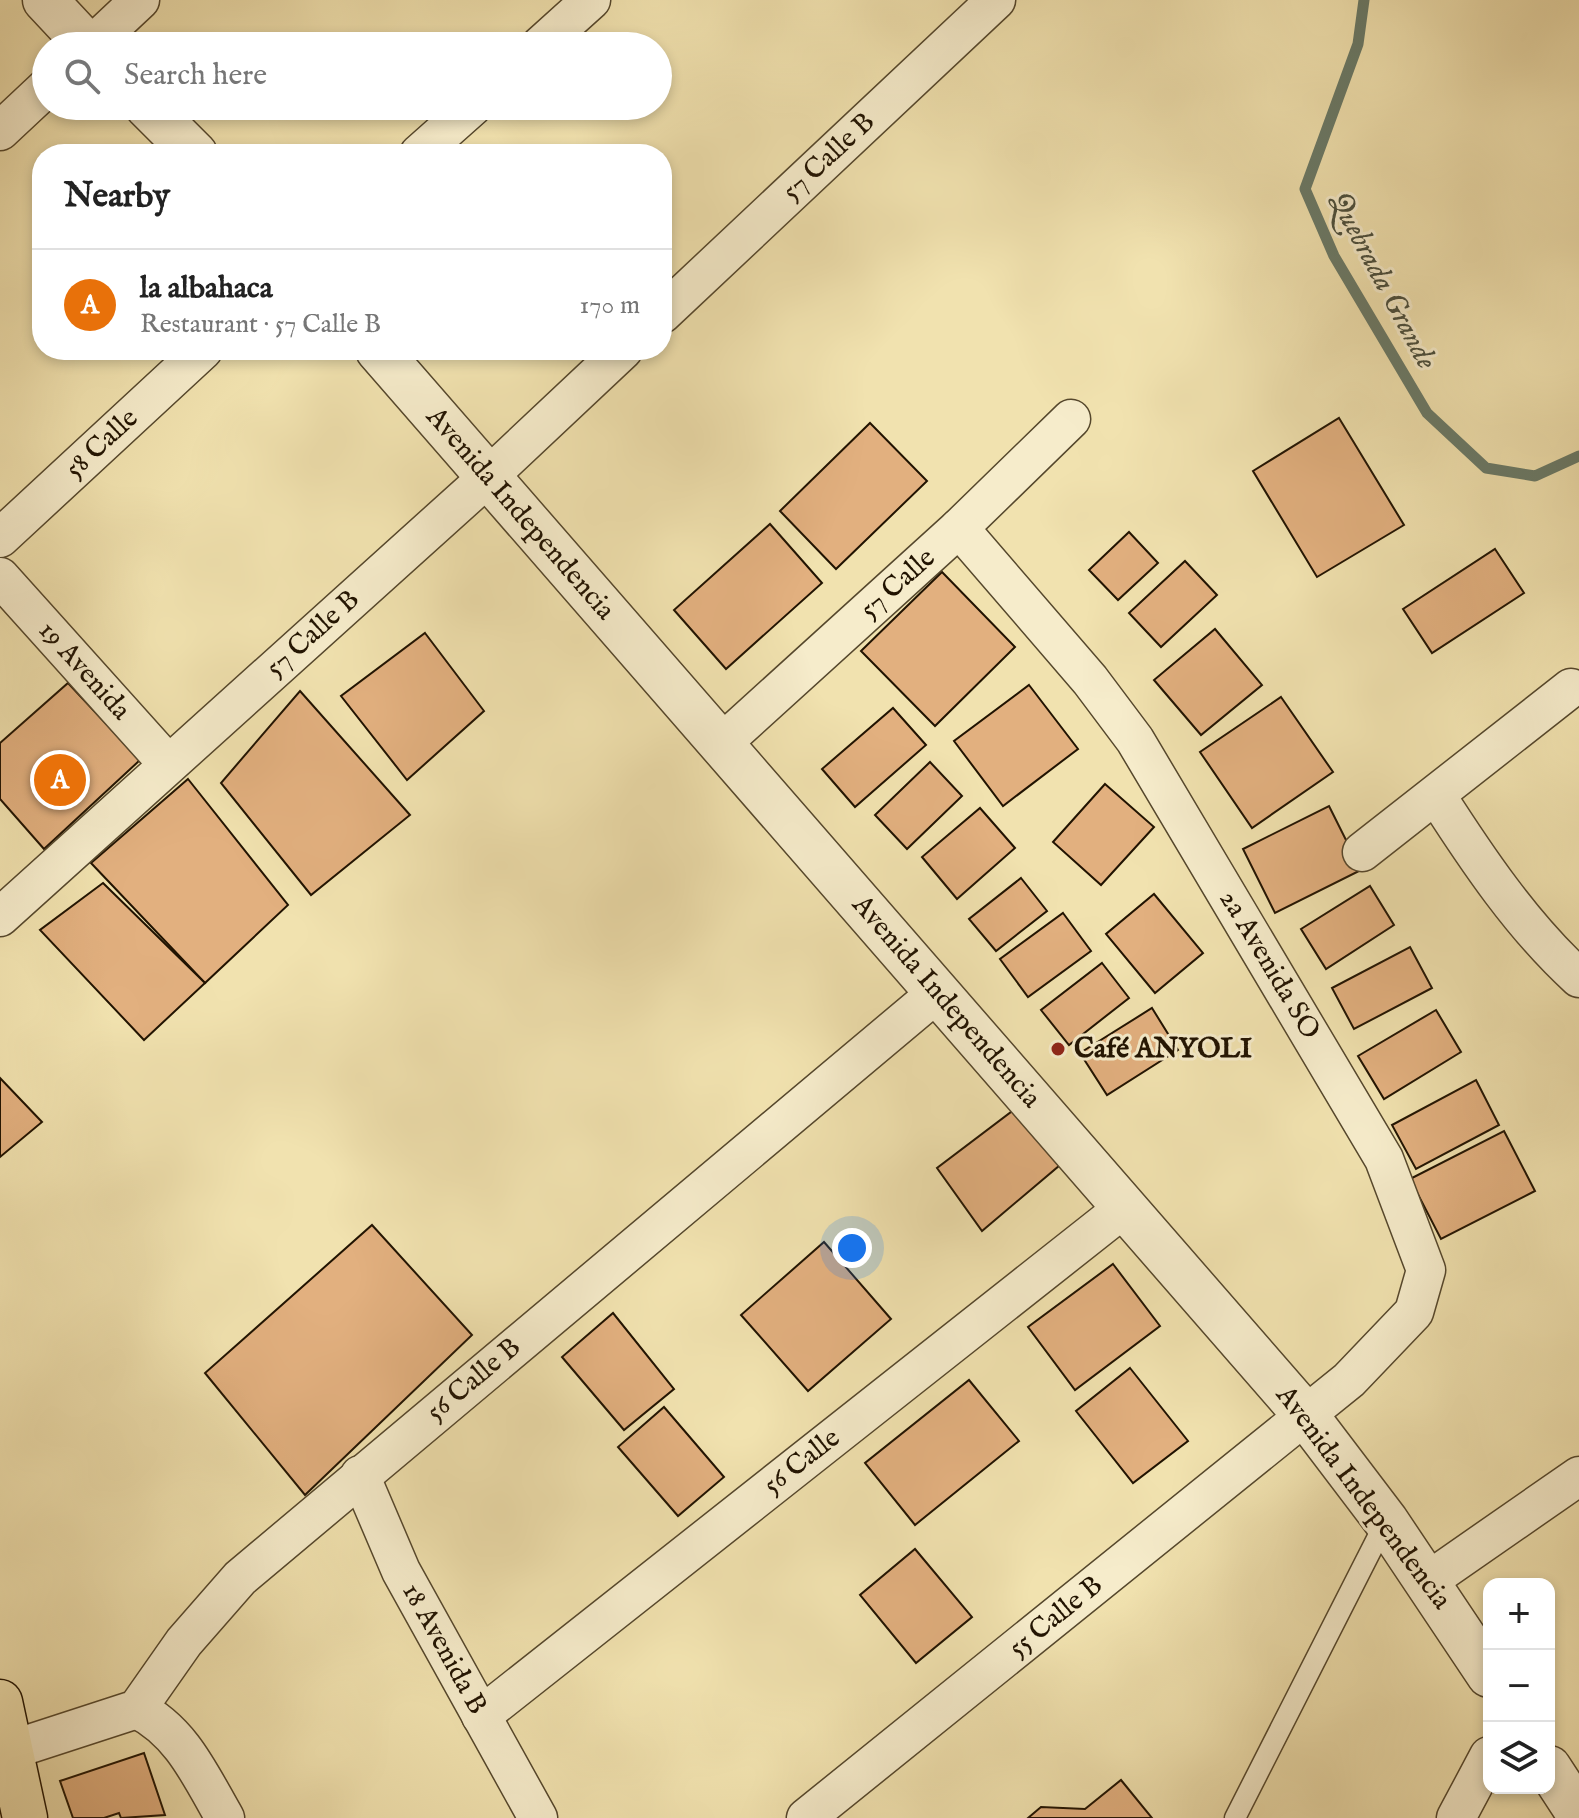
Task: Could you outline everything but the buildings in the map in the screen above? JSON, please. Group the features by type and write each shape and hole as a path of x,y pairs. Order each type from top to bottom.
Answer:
{"main road":[{"path":"0,1702 25,1818"}],"street":[{"path":"45,0 76,32"},
{"path":"105,32 140,0"},
{"path":"556,32 591,0"},
{"name":"57 Calle B","path":"672,305 996,0"},
{"path":"0,131 32,101"},
{"path":"161,120 185,144"},
{"path":"430,144 457,120"},
{"name":"58 Calle","path":"0,538 192,360"},
{"name":"Avenida Independencia","path":"387,360 1307,1417 1386,1521 1483,1666"},
{"name":"57 Calle B","path":"0,917 488,477 612,360"},
{"name":"57 Calle","path":"721,744 959,528 1071,419"},
{"name":"2a Avenida SO","path":"959,528 1090,680 1135,740 1384,1159 1426,1270 1414,1312 1349,1380 1307,1417"},
{"name":"19 Avenida","path":"0,577 168,764"},
{"path":"1362,852 1571,688"},
{"path":"1436,795 1470,848 1554,955 1579,978"},
{"name":"56 Calle B","path":"137,1709 184,1642 240,1578 938,992"},
{"name":"56 Calle","path":"481,1716 1124,1208"},
{"name":"55 Calle B","path":"806,1818 1307,1417"},
{"name":"18 Avenida B","path":"360,1475 401,1571 538,1818"},
{"path":"1428,1581 1579,1476"},
{"path":"11,1750 137,1709 160,1721 183,1746 225,1818"},
{"path":"1456,1818 1483,1767"},
{"path":"1555,1777 1579,1814"}],"lane":[{"path":"1235,1818 1386,1521"}],"waterway":[{"name":"Quebrada Grande","path":"1364,0 1358,44 1305,189 1334,256 1427,413 1486,468 1535,476 1579,456"}],"place":[{"name":"la albahaca","path":"60,780"},
{"name":"Café ANYOLI","path":"1058,1049"}]}
